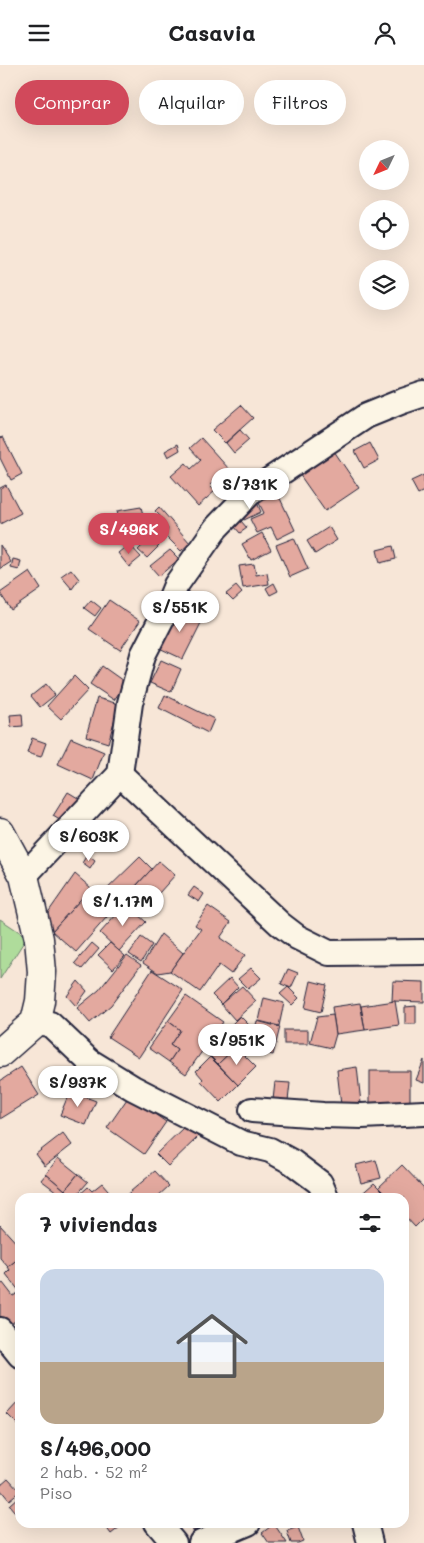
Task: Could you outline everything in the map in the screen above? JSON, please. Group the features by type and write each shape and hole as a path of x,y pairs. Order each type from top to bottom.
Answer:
{"main road":[{"path":"0,832 24,876 39,939 42,972 40,1001 35,1022 0,1053"}],"street":[{"path":"24,876 120,774 130,703 143,655 176,585 216,528 250,493 366,416 424,394"},
{"path":"120,774 280,924 297,937 329,953 424,952"},
{"path":"35,1022 50,1025 89,1061 133,1088 241,1143 270,1150 292,1162 320,1183 324,1193"},
{"path":"252,1110 362,1116 424,1113"},
{"path":"0,1330 15,1349"},
{"path":"162,1528 174,1543"},
{"path":"201,1543 236,1528"},
{"path":"366,1528 370,1543"}],"green space":[{"path":"0,919 27,937 0,979"}],"building":[{"path":"241,405 253,418 225,443 212,430"},
{"path":"240,430 249,440 234,453 226,443"},
{"path":"3,437 22,474 11,480 0,458 0,438"},
{"path":"201,438 229,469 210,486 215,491 198,506 171,476 186,463 191,469 201,460 190,448"},
{"path":"370,443 379,460 364,468 355,451"},
{"path":"178,444 180,450 168,457 165,451"},
{"path":"332,448 359,488 325,511 297,471"},
{"path":"424,475 424,491 418,494 411,481"},
{"path":"6,485 21,513 0,524 0,488"},
{"path":"276,490 295,530 277,539 271,527 257,533 250,519 264,513 257,499"},
{"path":"256,500 261,512 244,520 239,508"},
{"path":"141,507 144,519 151,518 153,526 122,532 117,511"},
{"path":"159,507 190,543 181,551 164,534 168,529 158,518 160,516 155,511"},
{"path":"241,521 247,528 240,533 234,526"},
{"path":"329,527 337,540 315,554 307,541"},
{"path":"262,533 271,550 251,560 242,544"},
{"path":"150,538 159,546 147,558 138,550"},
{"path":"294,538 308,569 290,577 276,545"},
{"path":"129,544 141,557 129,567 118,553"},
{"path":"0,545 11,562 0,569"},
{"path":"393,546 396,559 380,563 377,550"},
{"path":"170,550 179,559 159,576 150,566"},
{"path":"13,559 21,561 19,570 11,568"},
{"path":"254,564 256,575 267,573 269,584 243,588 239,566"},
{"path":"71,569 79,579 72,589 61,576"},
{"path":"30,572 41,589 11,610 0,593"},
{"path":"274,583 278,591 270,595 266,588"},
{"path":"236,586 242,593 233,601 226,594"},
{"path":"91,600 101,608 95,616 84,608"},
{"path":"109,600 140,621 120,650 89,629"},
{"path":"177,606 203,619 183,659 157,647"},
{"path":"161,660 181,669 171,692 150,683"},
{"path":"102,666 126,683 114,700 90,684"},
{"path":"74,676 88,690 61,719 47,706"},
{"path":"46,684 55,695 40,707 31,696"},
{"path":"165,695 214,719 208,733 159,708"},
{"path":"97,698 119,704 108,743 86,736"},
{"path":"22,714 23,726 11,727 10,715"},
{"path":"32,738 46,743 41,757 27,753"},
{"path":"71,738 104,752 93,780 58,764"},
{"path":"68,792 83,801 68,825 53,816"},
{"path":"87,855 95,861 90,869 82,863"},
{"path":"140,857 152,869 114,909 100,896"},
{"path":"159,861 175,875 143,911 126,897"},
{"path":"75,874 91,888 52,931 47,914"},
{"path":"194,887 204,894 199,902 188,895"},
{"path":"91,888 114,909 76,952 52,931"},
{"path":"126,904 146,922 119,951 100,933"},
{"path":"208,906 231,922 220,938 245,955 231,974 219,965 200,992 170,971 201,929 195,925"},
{"path":"161,934 183,953 170,971 158,973 143,963"},
{"path":"141,937 152,945 141,962 129,954"},
{"path":"92,943 99,949 82,969 75,963"},
{"path":"110,943 125,956 113,969 98,955"},
{"path":"127,955 141,965 111,1005 90,1023 77,1008 99,990"},
{"path":"251,968 261,978 248,989 238,979"},
{"path":"288,969 298,973 291,988 281,984"},
{"path":"152,970 183,990 139,1057 108,1037"},
{"path":"230,978 238,987 221,1004 212,995"},
{"path":"78,981 87,991 76,1006 67,996"},
{"path":"311,981 327,985 321,1012 305,1008"},
{"path":"393,981 424,982 424,1002 392,1001"},
{"path":"242,986 256,1001 235,1020 221,1004"},
{"path":"288,987 299,998 292,1005 280,994"},
{"path":"186,996 223,1022 186,1074 169,1062 177,1050 170,1045 180,1030 168,1021"},
{"path":"264,998 284,1003 279,1026 259,1021"},
{"path":"395,1001 399,1025 365,1030 361,1006"},
{"path":"360,1003 365,1030 336,1034 332,1007"},
{"path":"416,1006 416,1024 405,1024 405,1007"},
{"path":"333,1015 336,1034 332,1048 310,1043 317,1017"},
{"path":"240,1016 253,1029 239,1044 226,1030"},
{"path":"168,1021 180,1030 170,1045 177,1050 169,1062 149,1048"},
{"path":"257,1021 280,1027 273,1055 250,1049"},
{"path":"226,1030 239,1044 218,1064 205,1051"},
{"path":"284,1030 308,1030 308,1044 284,1044"},
{"path":"236,1047 256,1067 238,1085 218,1064"},
{"path":"210,1057 238,1085 221,1102 201,1081 203,1079 196,1071"},
{"path":"424,1060 424,1083 416,1080"},
{"path":"21,1067 39,1095 0,1119 0,1081"},
{"path":"357,1067 361,1103 341,1105 337,1070"},
{"path":"370,1071 410,1071 410,1106 370,1106"},
{"path":"275,1082 290,1083 288,1101 273,1100"},
{"path":"70,1091 96,1101 86,1125 60,1115"},
{"path":"129,1096 166,1122 144,1154 107,1128"},
{"path":"186,1125 198,1137 168,1166 156,1154"},
{"path":"63,1133 72,1145 45,1166 36,1154"},
{"path":"58,1158 78,1174 65,1190 46,1174"},
{"path":"376,1160 381,1178 361,1183 356,1165"},
{"path":"402,1165 424,1188 424,1218 415,1227 409,1220 409,1193 384,1193 378,1188"},
{"path":"155,1171 169,1186 161,1193 129,1193"},
{"path":"46,1174 65,1190 63,1193 58,1193 41,1180"},
{"path":"78,1174 88,1182 78,1193 69,1193 65,1190"},
{"path":"102,1183 111,1193 81,1193 88,1187 92,1191"},
{"path":"374,1183 384,1193 363,1193"},
{"path":"0,1225 15,1242 15,1261 8,1267 0,1258"},
{"path":"15,1261 15,1286 6,1274 10,1270 8,1267"},
{"path":"3,1283 13,1296 15,1295 15,1321 2,1331 0,1328 0,1285"},
{"path":"15,1405 15,1422 7,1414"},
{"path":"8,1478 15,1486 15,1495 9,1500 0,1489 0,1485"},
{"path":"15,1500 15,1512 9,1505"},
{"path":"107,1528 119,1528 111,1534"},
{"path":"269,1528 277,1528 287,1543 269,1543 262,1533"},
{"path":"298,1528 303,1541 291,1543 287,1531"}]}
